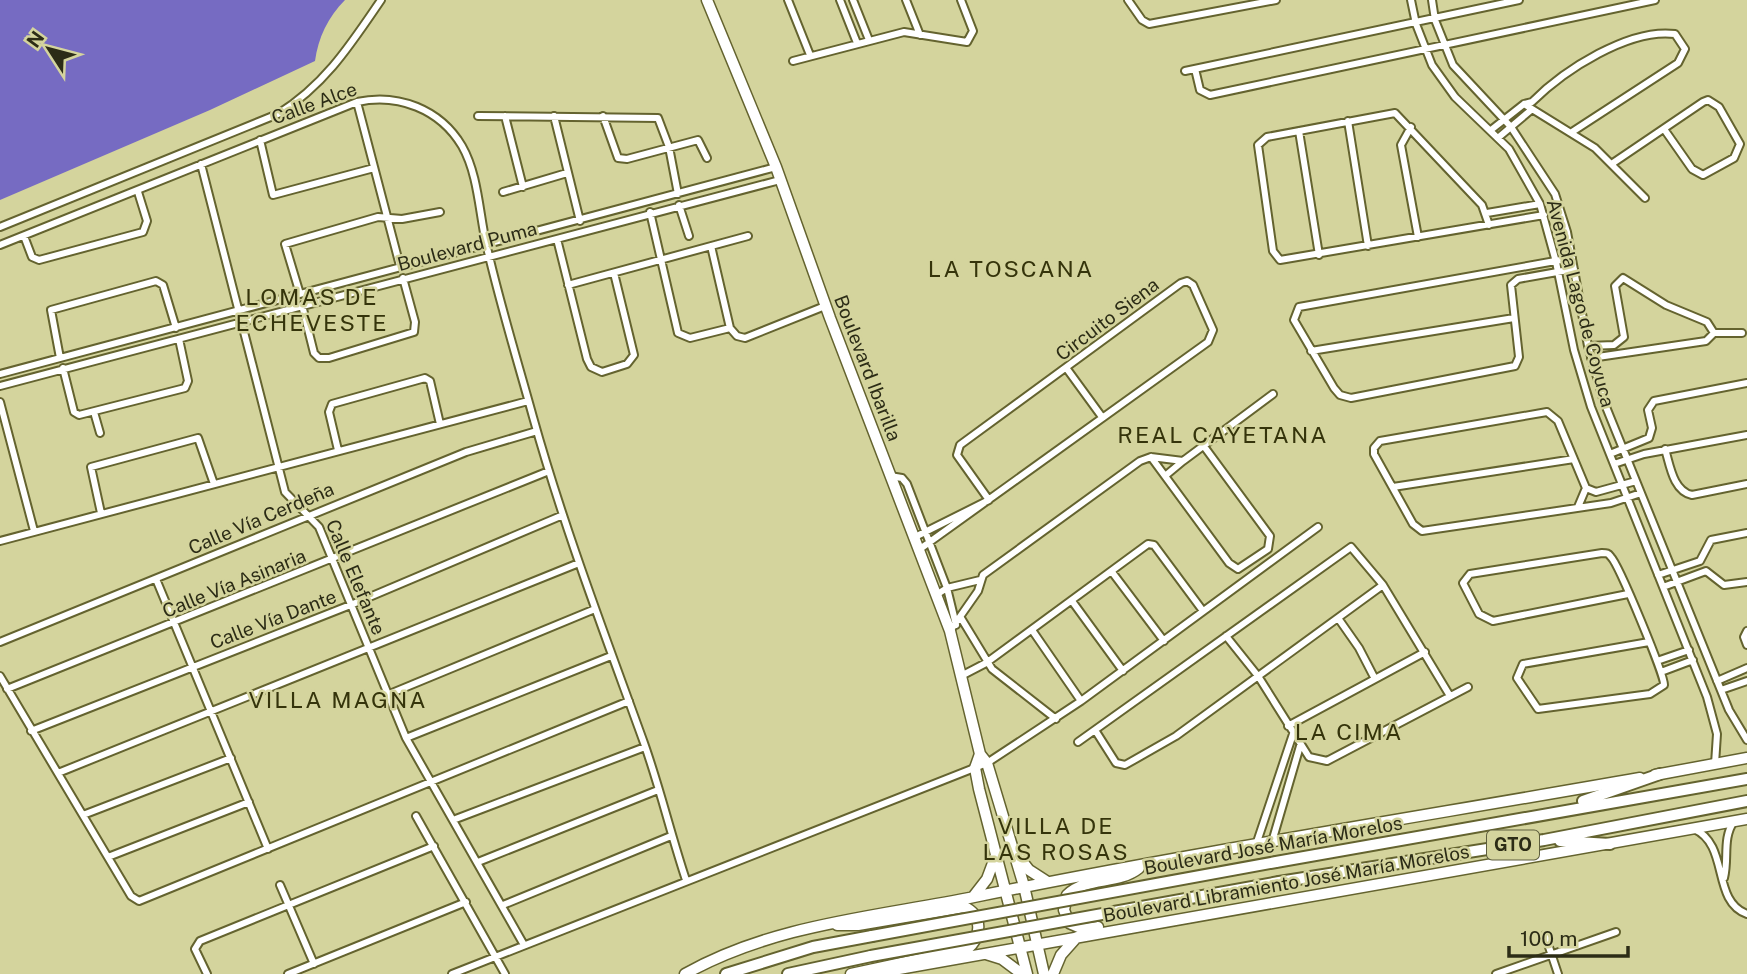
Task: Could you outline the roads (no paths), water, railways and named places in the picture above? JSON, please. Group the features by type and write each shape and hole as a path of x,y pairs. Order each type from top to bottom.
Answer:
{"main road":[{"path":"1553,811 1660,774"},
{"name":"Boulevard José María Morelos","path":"726,974 813,947 1553,811 1747,779"},
{"name":"Boulevard José María Morelos","path":"788,974 871,956 1279,882 1544,840 1747,802"},
{"path":"1544,840 1610,844"}],"street":[{"path":"0,227 278,114 316,87 333,70 382,0"},
{"name":"Boulevard Ibarilla","path":"707,0 776,167 889,476 936,595 953,628 961,676 984,758 1016,853 1038,942"},
{"path":"788,0 810,55"},
{"path":"840,0 857,43"},
{"path":"853,0 869,40"},
{"path":"906,0 920,35"},
{"path":"793,61 904,32 964,42 971,40 973,28 961,0"},
{"path":"1128,0 1142,20 1149,24 1276,0"},
{"name":"Avenida Lago de Coyuca","path":"1411,0 1424,50 1441,80 1499,137 1525,174 1540,204 1556,262 1581,377 1713,717 1717,734 1715,764"},
{"name":"Avenida Lago de Coyuca","path":"1432,0 1435,20 1453,65 1511,127 1555,194 1572,258 1591,358 1670,571 1729,710 1747,740"},
{"path":"1185,71 1519,0"},
{"path":"1195,69 1200,90 1210,95 1655,0"},
{"path":"1491,130 1524,104 1532,102 1611,46 1664,33 1675,34 1679,38 1685,49 1678,63 1572,132"},
{"name":"Calle Alce","path":"0,245 138,192 357,102 379,99 400,102 424,110 447,126 468,159 487,245 549,471 579,564 645,747 686,880"},
{"path":"1613,163 1664,129 1708,100 1720,107 1738,137 1739,150 1734,158 1703,175 1692,169 1664,129"},
{"path":"357,102 400,266"},
{"path":"1499,137 1531,110 1532,102"},
{"path":"1524,104 1572,132 1613,163 1645,198"},
{"path":"1489,225 1487,213 1411,127 1399,115 1391,112 1263,138 1258,145 1273,251 1283,260 1319,255 1418,237 1489,225 1544,215"},
{"path":"478,116 656,117 660,120 669,147 678,194"},
{"path":"505,116 523,187"},
{"path":"554,116 580,221"},
{"path":"603,116 615,154 622,159 698,140 707,158"},
{"path":"1348,121 1368,246"},
{"path":"1411,127 1401,145 1418,237"},
{"path":"1299,131 1319,255"},
{"path":"260,140 273,195 374,168"},
{"name":"Calle Elefante","path":"201,164 285,492 297,506 312,517 334,559 406,738 524,945"},
{"name":"Boulevard Puma","path":"0,374 776,167"},
{"path":"503,192 568,173"},
{"name":"Boulevard Puma","path":"0,386 650,212 780,180"},
{"path":"24,236 32,257 39,260 143,232 147,222 138,192"},
{"path":"1487,213 1540,204"},
{"path":"679,205 689,236"},
{"path":"300,294 285,244 387,217 401,219 440,212"},
{"path":"650,212 678,333 683,338 730,328"},
{"path":"568,285 748,236"},
{"path":"557,239 587,359 597,371 611,371 626,364 634,355 614,273"},
{"path":"711,246 730,328 737,335 746,338 825,306"},
{"path":"1572,258 1299,307 1293,315 1311,351 1340,395 1351,398 1515,366 1519,357 1510,289 1514,282 1574,269"},
{"path":"302,305 314,353 319,358 411,333 415,329 403,278"},
{"path":"1588,346 1614,345 1624,337 1615,286 1623,278 1667,305 1707,322 1714,333"},
{"path":"60,358 50,315 54,308 156,281 163,285 176,328"},
{"name":"Circuito Siena","path":"920,549 930,543 989,500 1102,417 1211,338 1212,327 1193,285 1187,281 1181,283 958,447 957,455 989,500"},
{"path":"1311,351 1514,318"},
{"path":"1591,358 1706,341 1714,333 1742,333"},
{"path":"63,368 73,411 82,415 94,412 182,389 188,383 179,339"},
{"path":"1067,369 1102,417"},
{"path":"338,450 329,412 332,404 427,378 440,424"},
{"path":"1610,454 1642,443 1651,435 1648,410 1654,401 1747,383"},
{"path":"1165,476 1273,394"},
{"path":"0,541 528,401"},
{"path":"0,402 34,531"},
{"path":"94,412 100,433"},
{"path":"1636,481 1596,492 1586,488 1559,421 1543,412 1380,441 1374,448 1413,524 1422,531 1628,499 1641,493"},
{"name":"Calle Vía Cerdeña","path":"0,642 466,452 537,431"},
{"path":"1614,464 1665,449 1747,435"},
{"path":"101,513 91,471 94,466 198,438 214,484"},
{"path":"1151,457 1233,567 1243,567 1268,549 1270,536 1203,445"},
{"path":"1665,449 1677,484 1685,494 1692,495 1747,484"},
{"path":"936,595 947,588 980,580 1129,469 1151,457 1182,461"},
{"path":"1393,487 1574,459"},
{"name":"Calle Vía Asinaria","path":"7,689 549,471"},
{"path":"889,476 904,480 926,532 947,588 953,628"},
{"path":"1578,506 1586,488"},
{"name":"Circuito Siena","path":"915,537 989,500"},
{"name":"Calle Vía Dante","path":"31,731 353,604 563,515"},
{"path":"452,974 975,768 984,758 1056,719 1082,701 1318,527"},
{"path":"1658,575 1700,561 1712,540 1747,533"},
{"path":"961,676 986,663 1148,544 1154,545 1203,611"},
{"path":"1078,742 1347,547 1354,548 1383,586 1450,696"},
{"path":"1628,594 1493,621 1479,614 1463,583 1470,574 1606,553 1613,559 1665,680 1661,688 1650,694 1538,709 1517,678 1523,664 1648,642"},
{"path":"58,773 579,564"},
{"path":"1663,587 1706,571 1724,585 1747,582"},
{"path":"1112,572 1164,640"},
{"path":"156,579 268,849"},
{"path":"953,628 978,591 980,580"},
{"path":"1095,730 1116,763 1125,765 1176,736 1383,586"},
{"path":"1072,601 1123,671"},
{"path":"387,695 595,609"},
{"path":"961,618 986,663 1056,719"},
{"path":"1338,618 1359,648 1375,679"},
{"path":"1032,630 1082,701"},
{"path":"1747,631 1744,637 1747,645"},
{"path":"1226,636 1258,676 1300,746 1314,760 1327,761 1468,687"},
{"path":"1657,661 1689,650"},
{"path":"1288,726 1424,652"},
{"path":"406,738 611,656"},
{"path":"1661,672 1693,660"},
{"path":"1717,681 1747,668"},
{"path":"0,677 133,899 142,901 629,701"},
{"path":"1721,690 1747,681"},
{"path":"1713,717 1729,710"},
{"path":"1255,846 1293,734"},
{"path":"1272,844 1300,746"},
{"path":"453,820 645,747"},
{"path":"83,815 231,758"},
{"path":"685,974 754,943 832,922 1046,881 1272,844 1747,758"},
{"path":"975,768 1021,945 1025,974"},
{"path":"478,862 659,790"},
{"path":"1273,797 1284,800"},
{"path":"108,857 249,802"},
{"path":"416,816 505,974"},
{"name":"Boulevard Libramiento José María Morelos","path":"872,974 1021,945 1747,819"},
{"path":"1724,878 1727,864 1726,837 1734,821"},
{"path":"1693,829 1708,839 1731,903 1747,914"},
{"path":"503,905 671,836"},
{"path":"207,974 196,953 197,943 434,846"},
{"path":"1016,853 1030,870 1046,881"},
{"path":"973,897 987,879 996,855"},
{"path":"1140,867 1125,878 1074,889 1067,895 1063,910 1069,923 1075,927 1140,925"},
{"path":"280,885 314,964"},
{"path":"288,974 466,902"},
{"path":"832,922 858,925 964,907 976,914 979,929 975,940 967,948 875,966 851,974"},
{"path":"1496,974 1616,932"},
{"path":"1545,935 1558,974"},
{"path":"1052,974 1061,955 1077,937"},
{"path":"1038,942 1044,974"},
{"path":"982,953 1002,959 1025,974"}],"district":[{"name":"LA TOSCANA","path":"1011,269"},
{"name":"LOMAS DE ECHEVESTE","path":"312,310"},
{"name":"REAL CAYETANA","path":"1223,435"},
{"name":"VILLA MAGNA","path":"338,700"},
{"name":"LA CIMA","path":"1349,732"},
{"name":"VILLA DE LAS ROSAS","path":"1056,839"}]}
